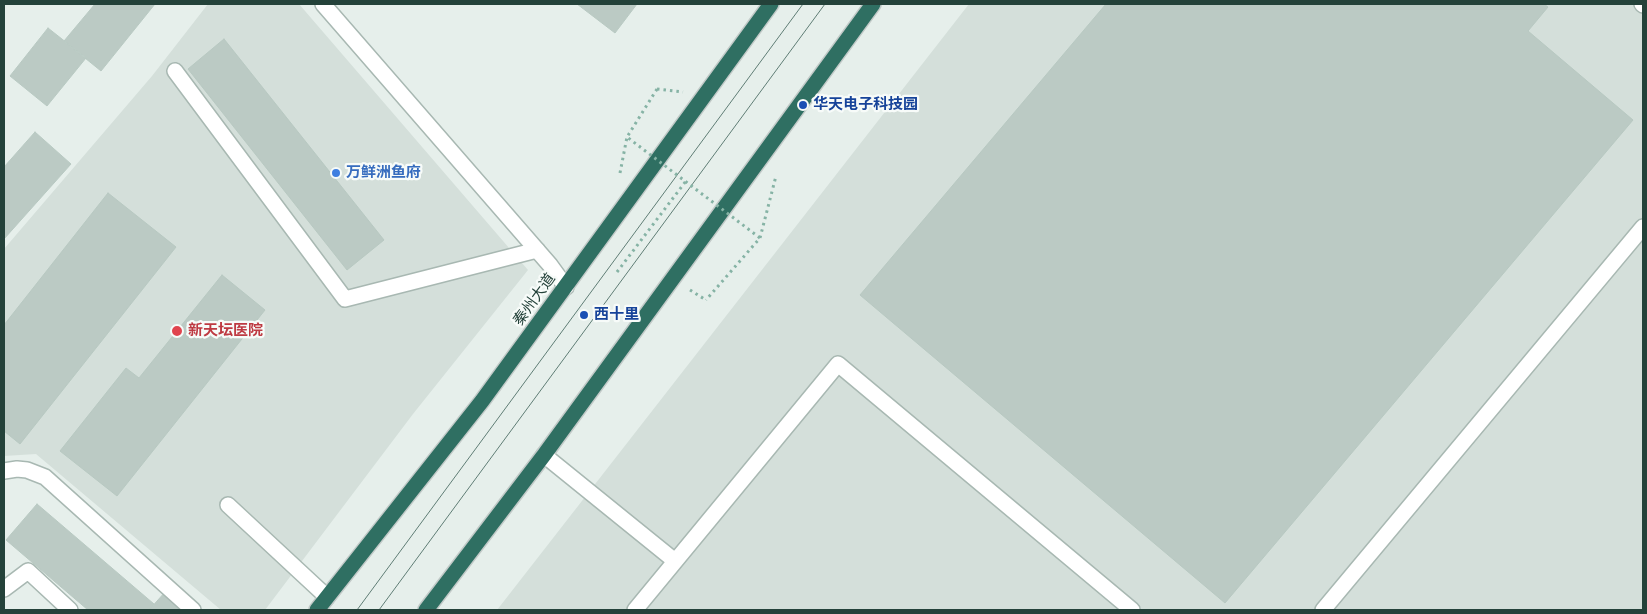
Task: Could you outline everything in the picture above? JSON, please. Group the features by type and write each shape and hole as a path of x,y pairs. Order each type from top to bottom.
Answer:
{"highway":[{"name":"秦州大道","path":"317,610 482,401 771,4"},
{"path":"426,610 544,455 873,4"}],"street":[{"path":"323,4 537,250 566,287"},
{"path":"175,71 345,299 537,250"},
{"path":"1323,610 1643,227"},
{"path":"635,610 838,364 1132,610"},
{"path":"544,455 675,561"},
{"path":"4,471 27,470 46,477 194,610"},
{"path":"228,505 328,597"},
{"path":"4,589 28,571 70,610"}],"path":[{"path":"657,89 627,137 760,238 706,300"},
{"path":"617,272 686,181"}],"shaded area":[{"name":"新天坛医院","path":"208,4 299,4 528,270 413,414 265,610 221,610 36,454 4,456 4,249 152,76"},
{"name":"华天电子科技园","path":"969,4 1643,4 1643,610 497,610"}],"building":[{"path":"95,4 155,4 101,71 64,41"},
{"path":"577,4 637,4 615,33"},
{"path":"1106,4 1544,4 1548,7 1528,31 1633,120 1225,603 860,295"},
{"path":"48,28 86,58 47,106 10,76"},
{"path":"224,39 384,240 347,270 188,69"},
{"path":"35,132 71,164 4,239 4,167"},
{"path":"108,193 176,247 20,444 4,431 4,325"},
{"path":"222,275 265,310 117,496 60,451 126,368 139,378"},
{"path":"37,504 154,604 149,610 88,610 6,540"},
{"path":"166,591 188,610 149,610"}],"tram line":[{"path":"357,610 803,4"},
{"path":"379,610 825,4"}],"place":[{"name":"华天电子科技园","path":"803,105"},
{"name":"万鲜洲鱼府","path":"336,173"},
{"name":"西十里","path":"584,315"},
{"name":"新天坛医院","path":"177,331"}]}
